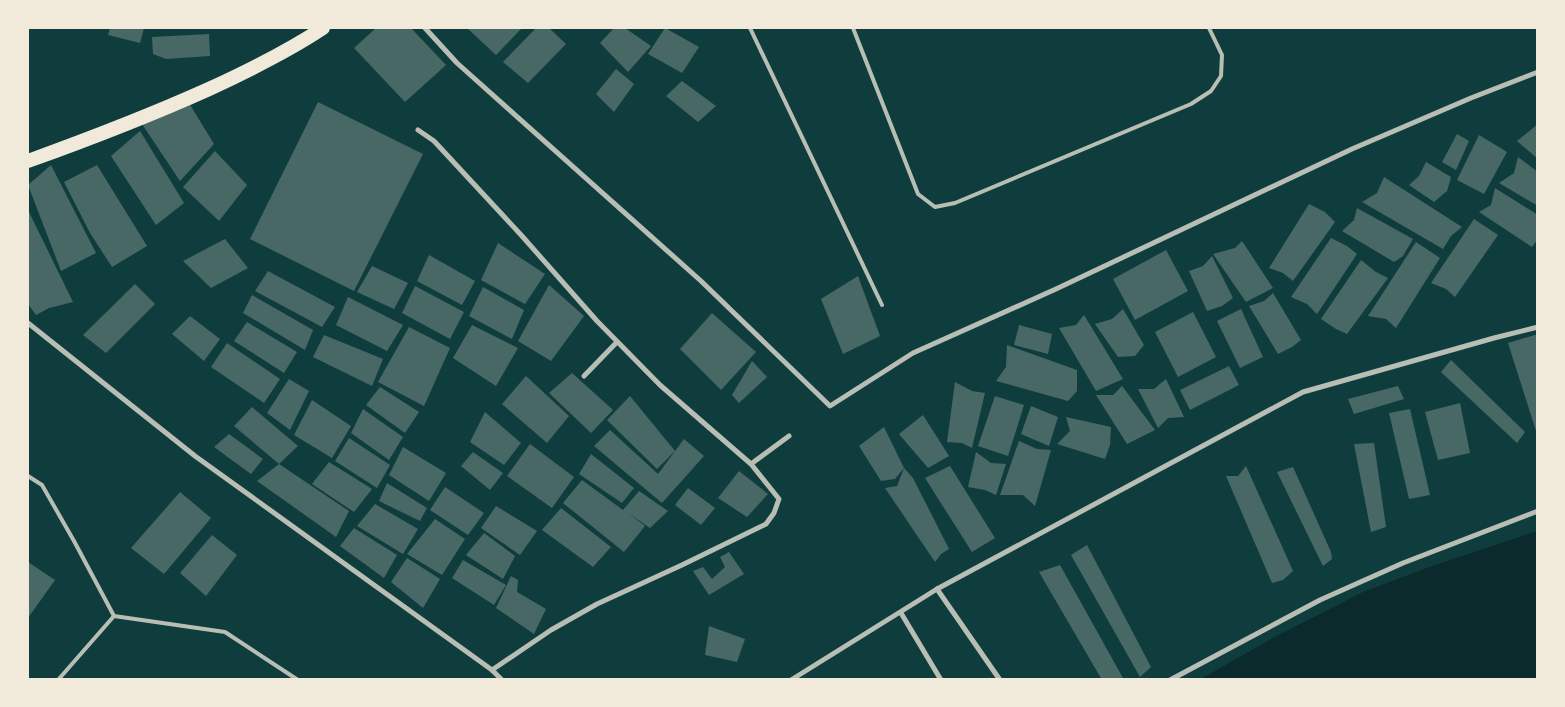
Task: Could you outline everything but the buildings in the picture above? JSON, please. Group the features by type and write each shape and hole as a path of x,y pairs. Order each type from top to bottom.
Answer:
{"highway":[{"path":"28,161 122,127 254,69 323,28"}],"street":[{"path":"425,28 457,63 701,281 830,406 913,354 1056,289 1352,149 1471,98 1538,72"},
{"path":"418,130 434,141 522,236 596,321 660,384 751,464 778,499 774,513 766,524 597,604 551,630 492,670"},
{"path":"28,323 195,456 492,670 502,680"},
{"path":"791,680 937,589 1303,392 1538,326"},
{"path":"584,376 617,342"},
{"path":"751,464 789,436"},
{"path":"1170,680 1320,600 1403,563 1538,512"},
{"path":"937,589 1000,680"},
{"path":"901,613 940,680"}],"lane":[{"path":"750,28 882,305"},
{"path":"853,28 918,194 936,207 955,203 1191,104 1211,91 1221,76 1222,56 1208,28"},
{"path":"28,476 42,485 114,616"},
{"path":"58,680 114,616"},
{"path":"114,616 225,632 298,680"}],"water":[{"path":"1537,531 1537,679 1201,679 1271,639 1363,592 1435,565"}]}
